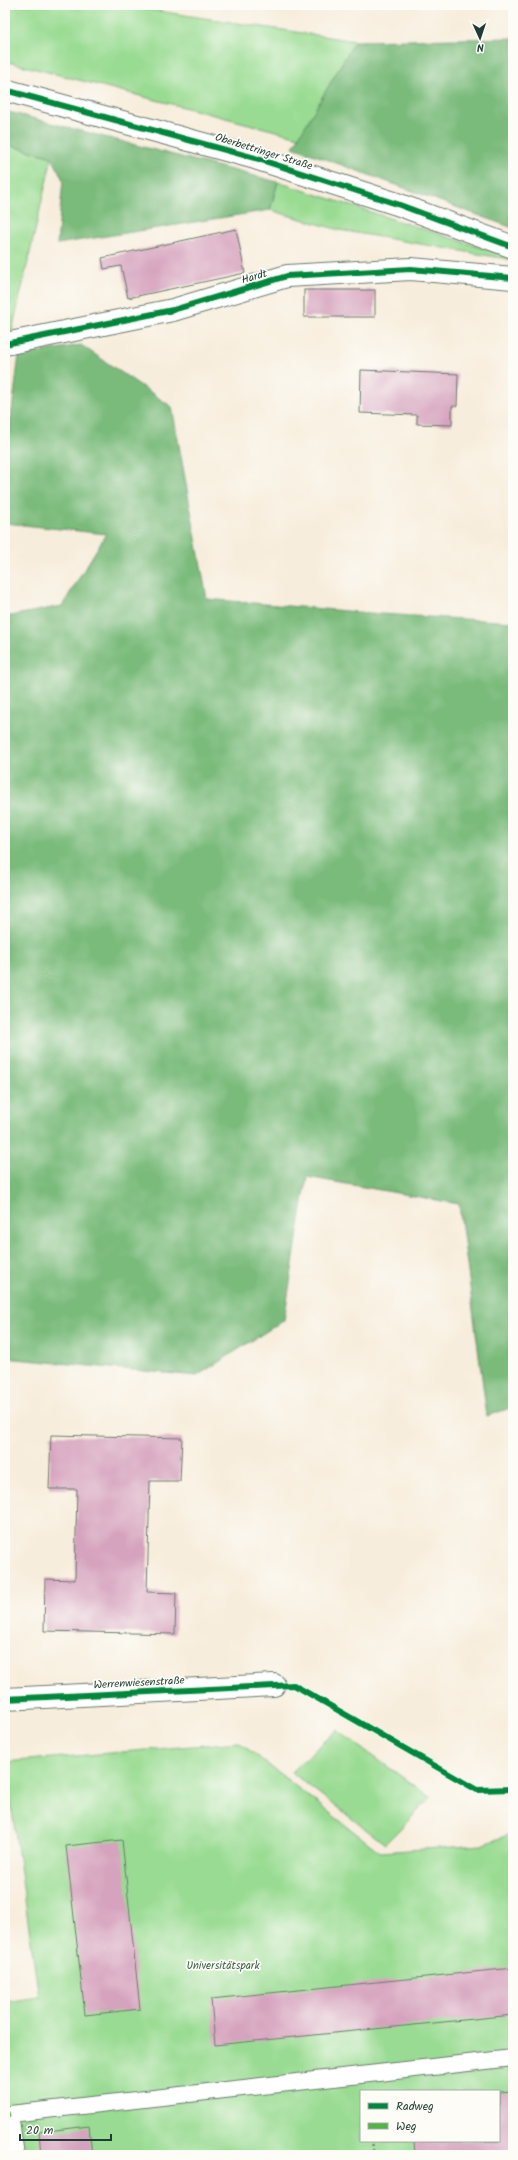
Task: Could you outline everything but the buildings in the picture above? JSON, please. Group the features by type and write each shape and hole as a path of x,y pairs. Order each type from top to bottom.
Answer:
{"street":[{"name":"Oberbettringer Straße","path":"5,90 256,158 397,204 513,247"},
{"name":"Hardt","path":"5,344 173,310 287,276 411,270 513,278"},
{"name":"Werrenwiesenstraße","path":"5,1699 274,1685"}],"lane":[{"path":"16,2155 10,2114 513,2058"}],"path":[{"path":"274,1685 294,1685 477,1790 513,1789"},
{"path":"372,2142 374,2155"}],"green space":[{"path":"5,5 119,5 355,41 299,137 5,61"},
{"path":"513,38 513,228 293,147 355,41"},
{"path":"5,111 278,182 270,210 57,244 63,180 52,157 5,144"},
{"path":"5,144 52,157 9,344 5,344"},
{"path":"278,182 513,258 513,260 339,230 270,210"},
{"path":"81,345 172,407 207,599 381,614 513,622 513,1407 487,1416 459,1204 307,1177 284,1320 197,1376 5,1358 5,617 62,606 106,534 5,523 5,467 19,355"},
{"path":"337,1730 431,1798 385,1844 291,1772"},
{"name":"Universitätspark","path":"239,1742 380,1852 482,1845 513,1833 513,2155 5,2155 5,2002 39,1997 5,1762"}],"marked path":[{"path":"5,2115 10,2114"}],"cycle path":[{"path":"5,90 255,158 397,204 513,247"},
{"path":"5,344 173,310 287,276 411,269 513,278"},
{"path":"5,1699 294,1685 477,1790 513,1789"}]}
